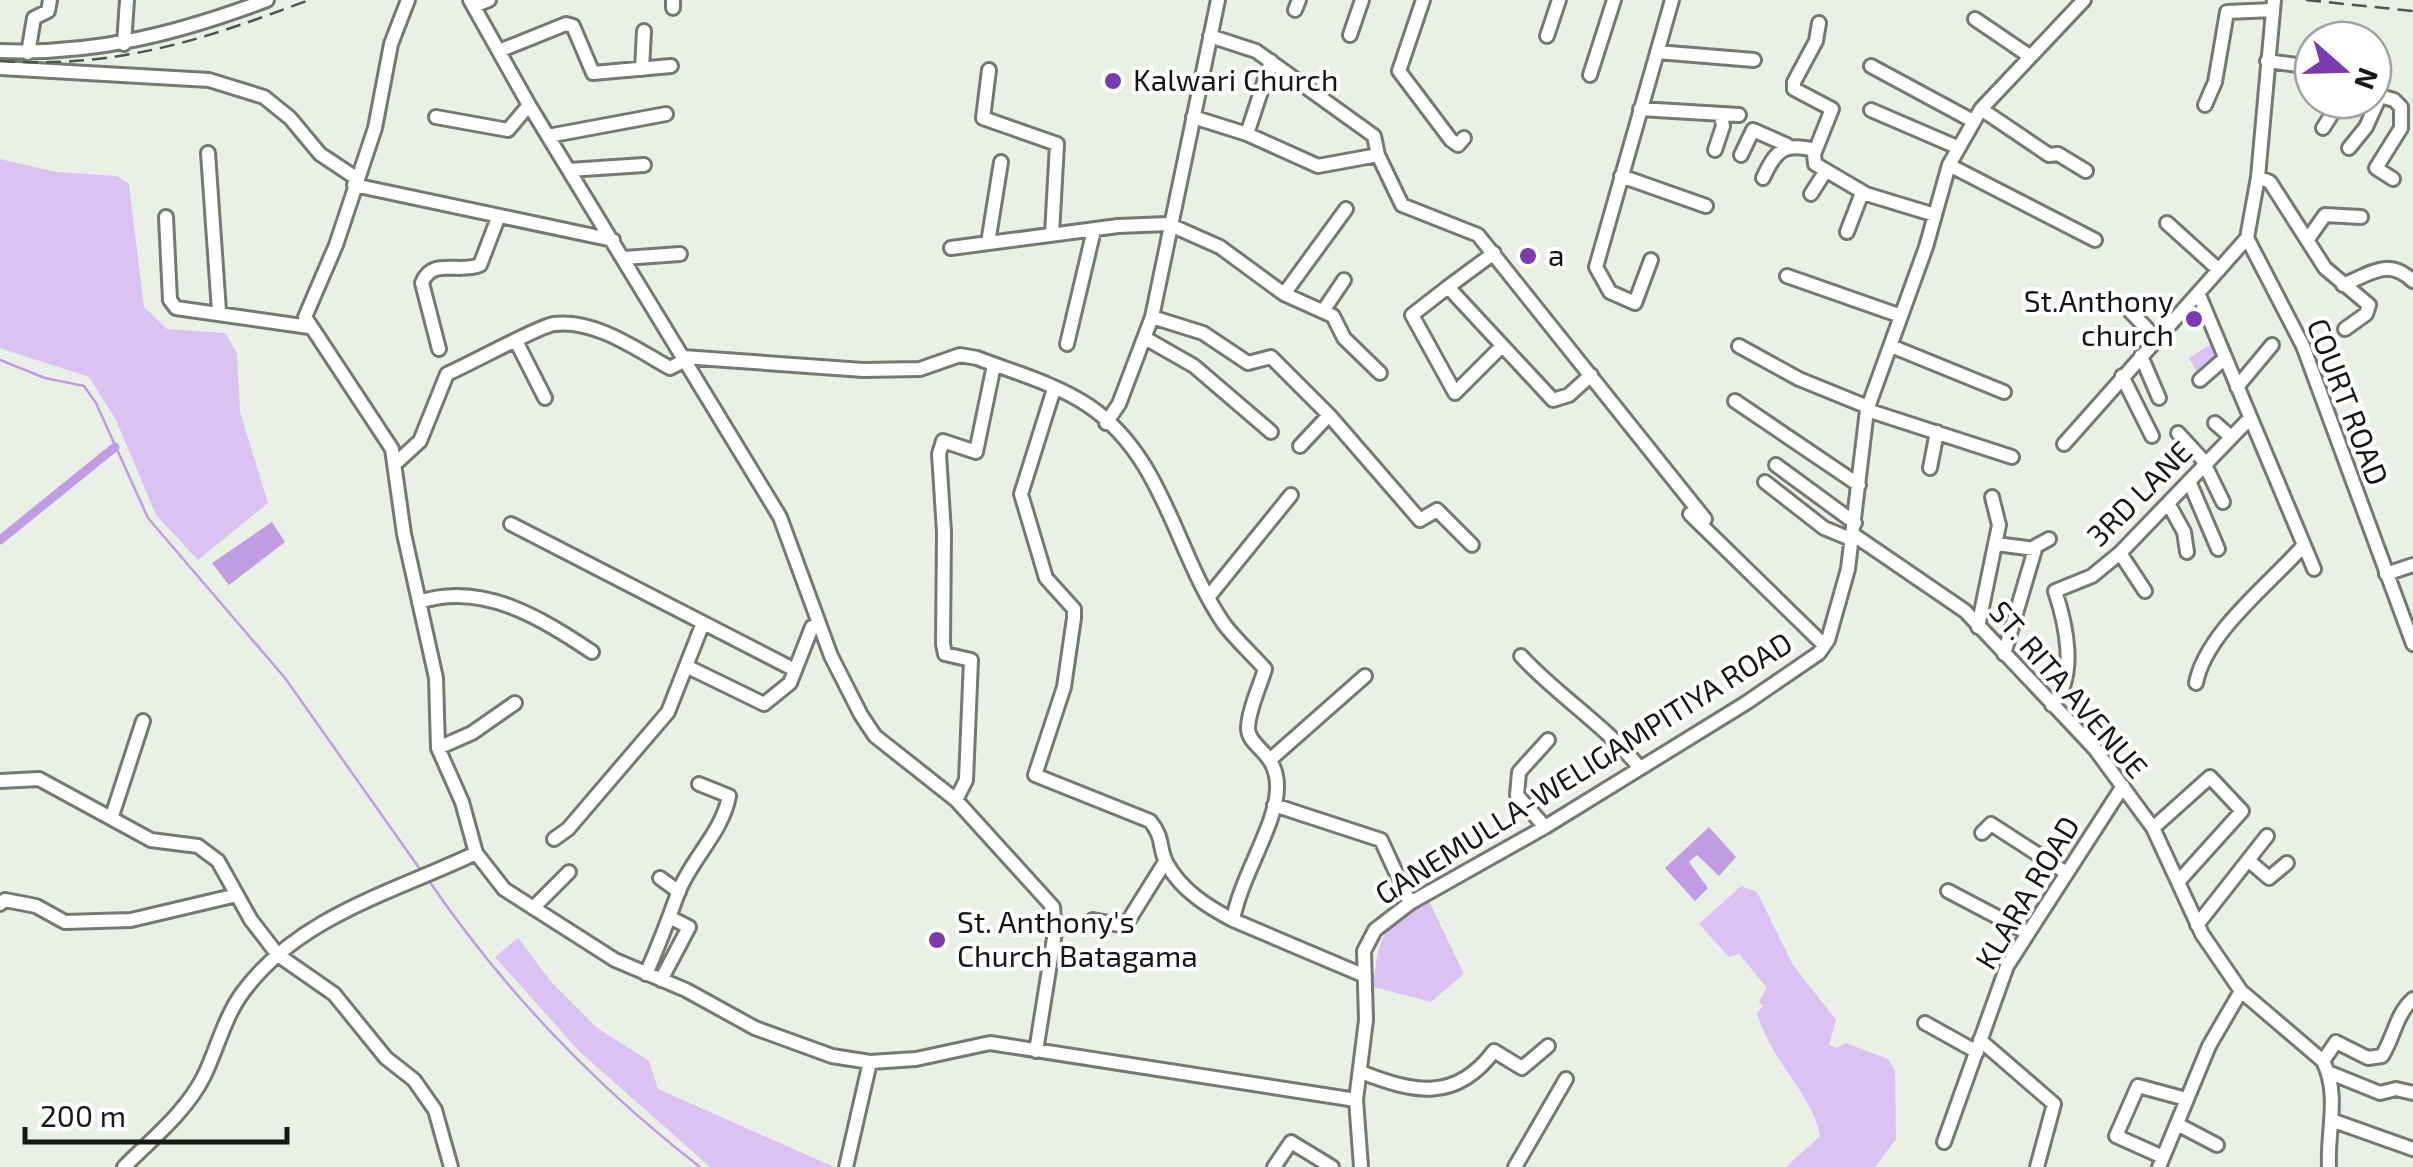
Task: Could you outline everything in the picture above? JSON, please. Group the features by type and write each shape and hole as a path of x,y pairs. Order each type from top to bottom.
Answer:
{"street":[{"path":"28,52 34,18 48,11 50,0"},
{"path":"124,44 127,0"},
{"path":"0,51 124,44 190,29 267,0"},
{"path":"408,0 390,44 375,128 336,245 307,310 309,326 383,435 396,464 404,534 436,678 438,748 462,802 476,853 504,889 577,939 755,1028 832,1056 870,1062 916,1059 990,1043 1356,1100"},
{"path":"489,0 472,3 529,105 780,517 818,626 875,736 956,800 1053,907 1055,932 1036,1051"},
{"path":"1106,423 1120,404 1152,317 1168,224 1218,0"},
{"path":"1350,35 1362,0"},
{"path":"1423,0 1399,71 1451,140 1458,145 1464,138"},
{"path":"1546,36 1559,0"},
{"path":"1590,75 1614,0"},
{"path":"1652,260 1635,304 1610,292 1596,266 1672,0"},
{"name":"GANEMULLA-WELIGAMPITIYA ROAD","path":"1361,1167 1356,1100 1362,1072 1368,939 1386,918 1545,827 1746,703 1824,645 1837,614 1854,533 1868,409 1949,165 1977,114 2028,54 2084,0"},
{"path":"2064,444 2247,238 2258,177 2273,5 2227,12 2215,82 2205,105"},
{"path":"1975,19 2028,54"},
{"path":"1818,23 1816,42 1794,82 1794,89 1831,105 1816,150 1816,164 1862,192 1935,216"},
{"path":"499,52 566,24 573,26 593,74 672,66"},
{"path":"642,69 644,31"},
{"path":"1210,36 1271,61 1374,136 1378,155 1402,206 1478,235 1705,519"},
{"path":"1657,52 1754,60"},
{"path":"1247,134 1271,61"},
{"path":"2267,61 2293,64"},
{"path":"1872,66 1977,114 2086,171"},
{"path":"0,68 209,80 264,98 290,118 320,154 355,182 498,218 613,240"},
{"path":"989,70 983,118 1057,144 1052,234"},
{"path":"2393,100 2399,102 2407,132 2376,164 2377,170 2393,179"},
{"path":"436,118 508,130 529,105"},
{"path":"1640,109 1740,115"},
{"path":"1871,110 1957,147"},
{"path":"548,136 666,114"},
{"path":"1715,150 1723,126 1720,115"},
{"path":"1193,117 1247,134 1318,166 1378,155"},
{"path":"2323,128 2328,120"},
{"path":"2349,148 2368,120"},
{"path":"1742,155 1752,130 1787,146 1816,150"},
{"path":"1763,178 1772,159 1787,146"},
{"path":"208,153 219,311"},
{"path":"988,243 1002,162"},
{"path":"570,170 644,165"},
{"path":"1949,165 2095,240"},
{"path":"1811,194 1825,172"},
{"path":"1620,176 1706,206"},
{"path":"2258,177 2270,182 2325,268 2369,305 2366,314 2345,328"},
{"path":"1847,232 1862,192"},
{"path":"1284,294 1346,209"},
{"path":"2308,240 2326,215 2361,217"},
{"path":"166,217 170,300 184,311 219,311 309,326"},
{"path":"438,349 422,284 426,274 434,268 480,264 498,218"},
{"path":"2168,223 2219,270"},
{"path":"951,248 1168,224 1220,247 1284,294 1333,316 1344,338 1380,373"},
{"path":"1067,344 1094,230"},
{"name":"COURT ROAD","path":"2247,238 2302,346 2413,644"},
{"path":"1494,252 1412,316 1456,393 1502,346"},
{"path":"624,258 680,254"},
{"path":"2343,285 2386,266 2399,269 2413,281"},
{"path":"1787,276 1900,316"},
{"path":"1323,311 1344,280"},
{"path":"1448,287 1553,400 1570,395 1591,374"},
{"path":"2198,295 2314,569"},
{"path":"2126,307 2157,339"},
{"path":"1152,317 1203,333 1248,363 1271,356 1330,414 1420,520 1437,510 1472,545"},
{"path":"396,464 420,442 447,374 550,324 573,324 616,338 670,368 684,359 862,370 920,369 960,355 994,365 1090,406 1159,484 1166,514 1224,624 1265,669 1248,730 1254,743 1272,758 1278,789 1237,893 1233,920"},
{"path":"1145,338 1194,366 1271,432"},
{"path":"517,343 545,398"},
{"path":"2237,387 2272,345"},
{"path":"1739,346 1798,379 1868,409 2012,457"},
{"path":"1891,346 2004,392"},
{"path":"2141,356 2159,398"},
{"path":"2200,380 2224,358"},
{"path":"956,800 966,780 971,660 945,654 943,644 944,532 939,454 943,442 976,452 994,365"},
{"path":"2122,376 2152,436"},
{"path":"1054,389 1020,494 1046,578 1074,609 1074,618 1064,686 1035,775 1150,821 1163,837 1165,862 1202,904 1365,976"},
{"path":"1735,401 1859,484"},
{"path":"1608,411 1708,535 1824,645"},
{"path":"1300,446 1330,414"},
{"name":"3RD LANE","path":"2052,705 2060,695 2067,670 2062,618 2054,591 2092,576 2120,553 2250,418"},
{"path":"2214,423 2231,437"},
{"path":"1930,468 1937,432"},
{"path":"2178,433 2204,465 2223,502"},
{"path":"1776,465 1854,533"},
{"path":"1765,482 1824,528 1854,533"},
{"path":"2189,482 2218,549"},
{"path":"1210,595 1291,495"},
{"path":"1978,627 1999,525 1992,498"},
{"path":"2168,503 2184,532 2187,552"},
{"path":"512,524 794,669"},
{"name":"ST. RITA AVENUE","path":"1854,533 1965,611 2123,786 2152,828 2197,925 2240,991 2326,1066 2380,1093 2396,1089 2413,1093"},
{"path":"2004,654 2035,549 2049,539"},
{"path":"1996,544 2035,549"},
{"path":"2196,683 2205,655 2242,609 2304,545"},
{"path":"2120,553 2145,592"},
{"path":"2386,574 2413,565"},
{"path":"419,602 474,594 558,630 592,652"},
{"path":"554,839 568,829 668,712 704,623"},
{"path":"686,666 764,704 790,682 812,627 818,626"},
{"path":"1521,656 1544,681 1590,715 1639,767"},
{"path":"1272,758 1365,676"},
{"path":"438,748 472,734 515,703"},
{"path":"112,816 143,721"},
{"path":"1545,827 1517,795 1519,772 1548,740"},
{"path":"2152,828 2210,777 2242,812 2178,882"},
{"path":"0,782 38,779 150,840 198,846 218,860 237,896 278,955 334,994 386,1058 414,1080 435,1110 451,1167"},
{"path":"646,974 673,919 679,892 726,812 729,796 699,784"},
{"name":"KLARA ROAD","path":"1944,1142 2007,966 2123,786"},
{"path":"1274,805 1381,840 1410,904"},
{"path":"1982,833 1991,824 2065,872"},
{"path":"2197,925 2267,836"},
{"path":"124,1167 178,1113 202,1080 241,994 278,955 308,930 476,853"},
{"path":"2248,860 2269,878 2287,864"},
{"path":"1093,920 1124,926 1165,862"},
{"path":"533,908 568,872"},
{"path":"660,878 679,892"},
{"path":"1948,891 2026,932"},
{"path":"0,904 4,900 36,906 65,922 130,920 237,896"},
{"path":"661,980 689,927 673,919"},
{"path":"2186,1099 2138,1086 2116,1136 2161,1162 2186,1099 2240,991"},
{"path":"2329,1167 2334,1121 2326,1066 2336,1042 2360,1055 2380,1058 2396,1032 2400,1012 2413,999"},
{"path":"1925,1024 1979,1046 2054,1104 2037,1167"},
{"path":"1362,1072 1399,1088 1429,1090 1456,1085 1484,1065 1494,1051 1522,1068 1548,1046"},
{"path":"846,1167 870,1062"},
{"path":"1515,1167 1566,1079"},
{"path":"2334,1121 2413,1149"},
{"path":"2177,1124 2217,1144"},
{"path":"1274,1167 1291,1142 1332,1167"}],"shaded area":[{"path":"0,159 56,172 117,176 129,184 144,307 167,329 225,333 237,353 240,412 268,503 198,560 156,515 116,420 89,377 0,348"},
{"path":"2216,341 2223,357 2196,371 2189,358"},
{"path":"272,522 285,542 229,585 212,563"},
{"path":"1709,827 1736,857 1719,876 1697,855 1689,862 1708,888 1695,901 1665,868"},
{"path":"1741,886 1757,892 1793,965 1836,1020 1829,1045 1837,1048 1846,1043 1888,1059 1895,1071 1896,1139 1875,1167 1786,1167 1820,1136 1816,1121 1763,1031 1757,1013 1767,988 1739,954 1729,957 1699,924"},
{"path":"1428,899 1464,974 1431,1002 1374,987 1378,955 1386,934 1401,917"},
{"path":"518,938 553,984 596,1027 649,1061 658,1089 834,1167 710,1167 579,1051 495,957"}],"waterway":[{"path":"0,360 45,378 84,386 96,403 148,518 285,678 422,872"},
{"path":"0,540 115,447"},
{"path":"427,878 487,959 552,1034 623,1103 700,1167"}],"railway":[{"path":"0,61 82,60 158,49 309,0"},
{"path":"2306,0 2413,11"}],"place":[{"name":"Kalwari Church","path":"1113,81"},
{"name":"a","path":"1528,256"},
{"name":"St.Anthony church","path":"2194,319"},
{"name":"St. Anthony's Church Batagama","path":"937,940"}]}
